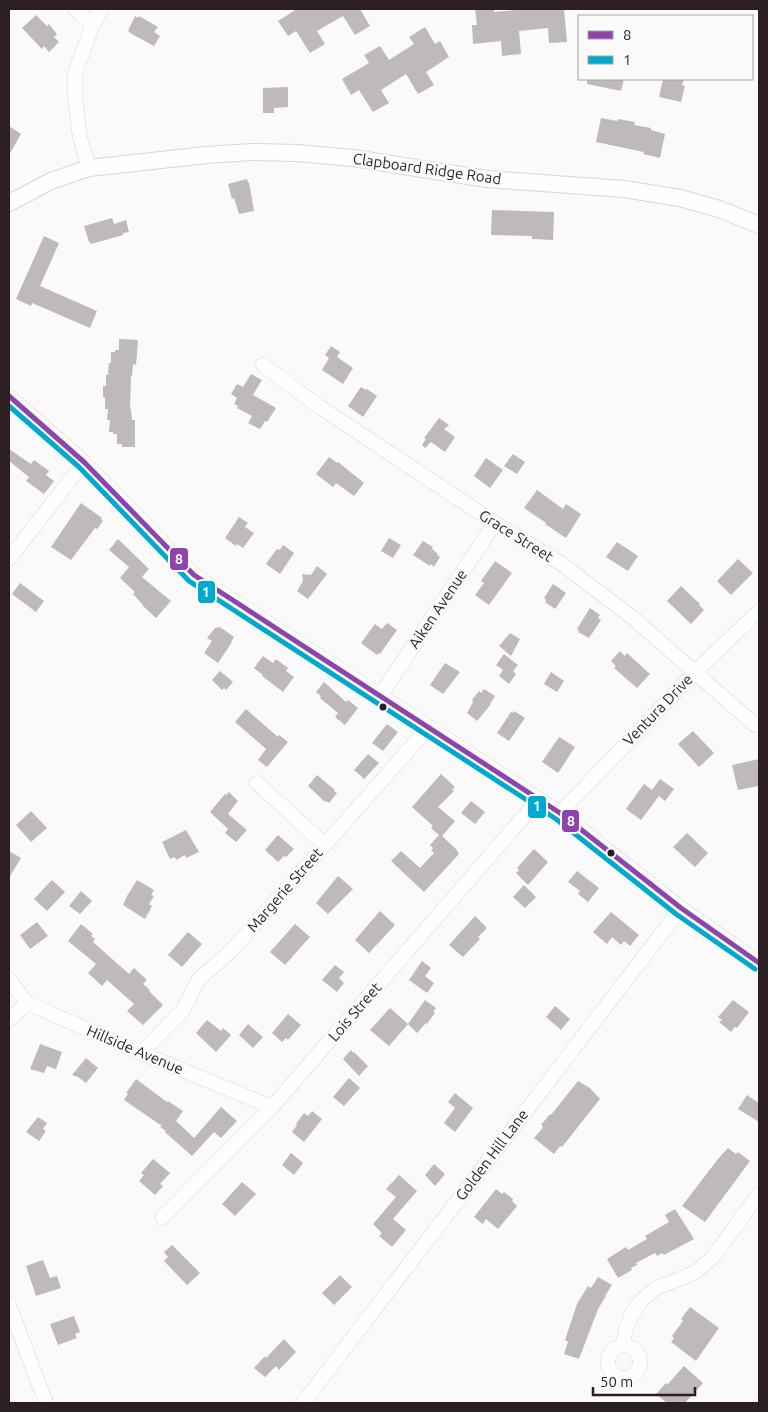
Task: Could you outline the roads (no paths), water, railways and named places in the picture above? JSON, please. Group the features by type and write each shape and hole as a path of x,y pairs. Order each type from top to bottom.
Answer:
{"main road":[{"name":"Clapboard Ridge Road","path":"9,202 51,181 90,168 206,155 252,152 353,158 487,179 624,189 680,198 719,209 759,225"}],"street":[{"path":"75,9 93,24"},
{"path":"90,168 80,138 75,97 75,73 93,24 101,9"},
{"name":"Grace Street","path":"263,365 320,407 495,523 562,564 633,618 755,725"},
{"path":"9,396 84,462 194,575 560,813 681,908 759,963"},
{"path":"9,559 84,462"},
{"name":"Aiken Avenue","path":"380,696 495,523"},
{"name":"Ventura Drive","path":"560,813 695,672 759,611"},
{"name":"Margerie Street","path":"141,1053 183,1010 199,979 231,951 429,727"},
{"path":"257,783 324,845"},
{"name":"Lois Street","path":"162,1218 272,1107 539,799"},
{"name":"Golden Hill Lane","path":"303,1403 681,908"},
{"name":"Hillside Avenue","path":"9,979 27,1003 272,1107"},
{"path":"9,1020 27,1003"},
{"path":"623,1346 624,1333 631,1315 642,1300 656,1288 697,1271 714,1257 759,1194"},
{"path":"9,1305 46,1403"}]}
